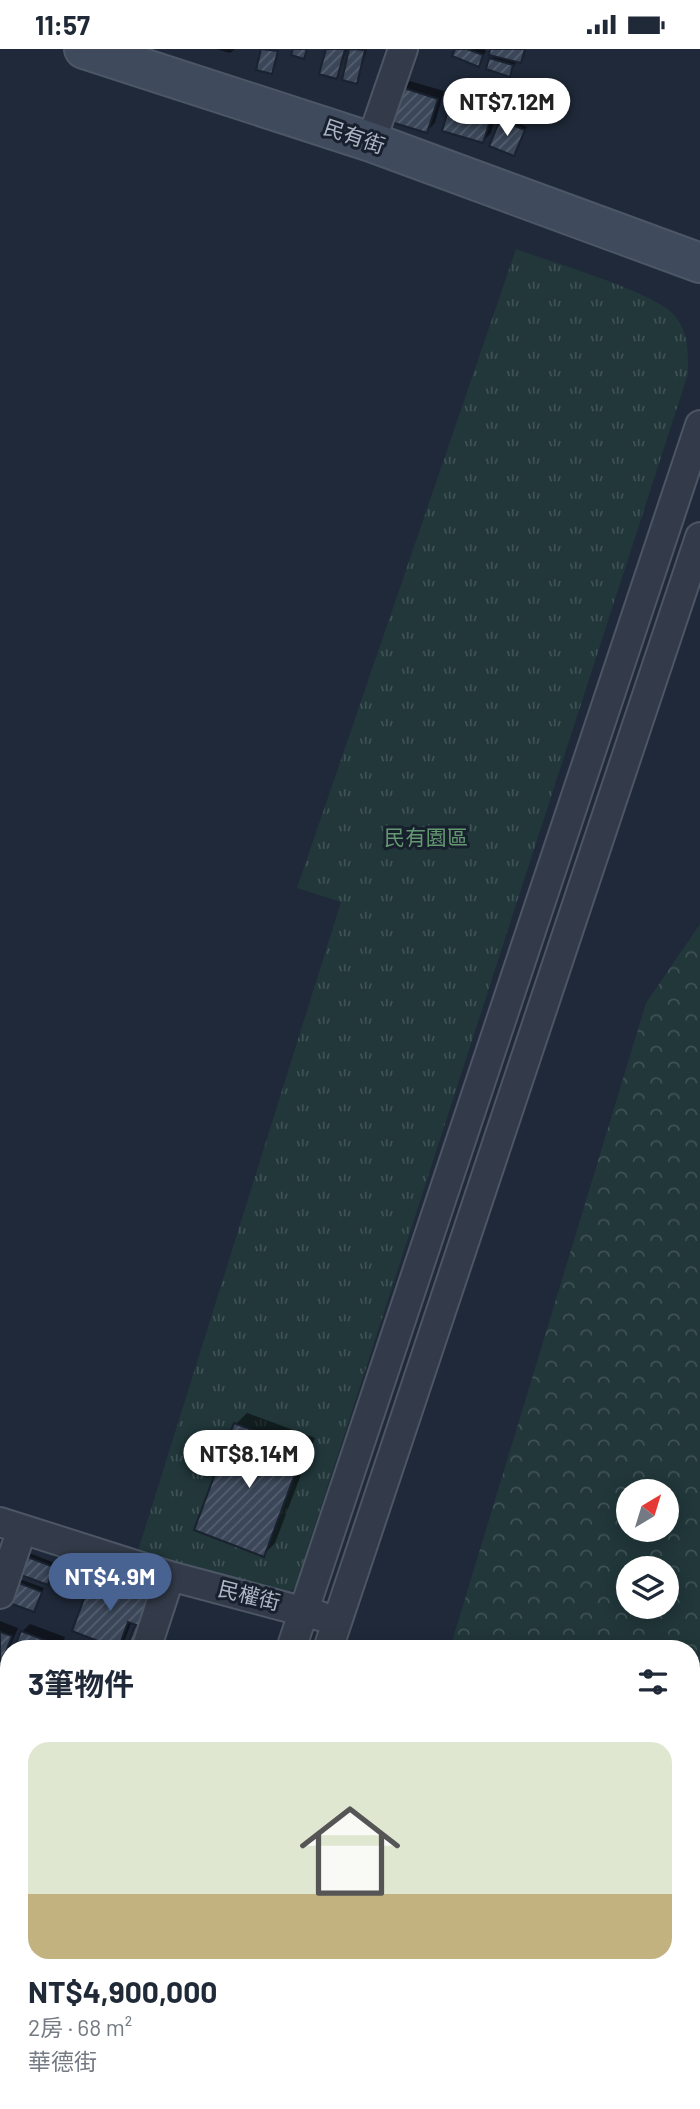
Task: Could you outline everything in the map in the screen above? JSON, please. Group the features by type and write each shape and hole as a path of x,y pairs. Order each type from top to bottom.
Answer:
{"street":[{"name":"民有街","path":"84,49 371,142 700,263"},
{"path":"371,142 403,49"},
{"path":"294,1640 700,425"},
{"path":"331,1640 700,537"},
{"path":"0,1594 11,1525"},
{"name":"民權街","path":"11,1525 170,1576 337,1621"},
{"path":"149,1640 170,1576"}],"green space":[{"name":"民有園區","path":"516,249 626,288 666,308 676,317 686,337 688,374 295,1587 286,1596 136,1557 341,902 297,888"},
{"path":"700,924 700,1640 452,1640 646,1003"}],"building":[{"path":"261,49 278,51 272,74 256,70"},
{"path":"293,49 307,49 304,59 291,55"},
{"path":"326,49 345,49 337,79 319,74"},
{"path":"349,49 365,50 357,84 342,80"},
{"path":"455,49 467,49 483,55 479,67 452,56"},
{"path":"490,49 525,49 521,63 489,55"},
{"path":"489,58 513,65 510,77 486,69"},
{"path":"401,87 438,99 427,133 391,122"},
{"path":"451,101 492,114 483,143 442,131"},
{"path":"500,120 525,130 514,156 489,146"},
{"path":"234,1423 304,1450 264,1557 194,1530"},
{"path":"17,1553 54,1567 48,1585 10,1571"},
{"path":"92,1577 154,1601 144,1628 128,1622 121,1640 95,1640 72,1631"},
{"path":"9,1579 42,1592 34,1612 1,1600"},
{"path":"135,1626 149,1631 143,1640 130,1640"},
{"path":"21,1631 45,1640 18,1640"},
{"path":"0,1632 12,1636 10,1640 0,1640"}]}
